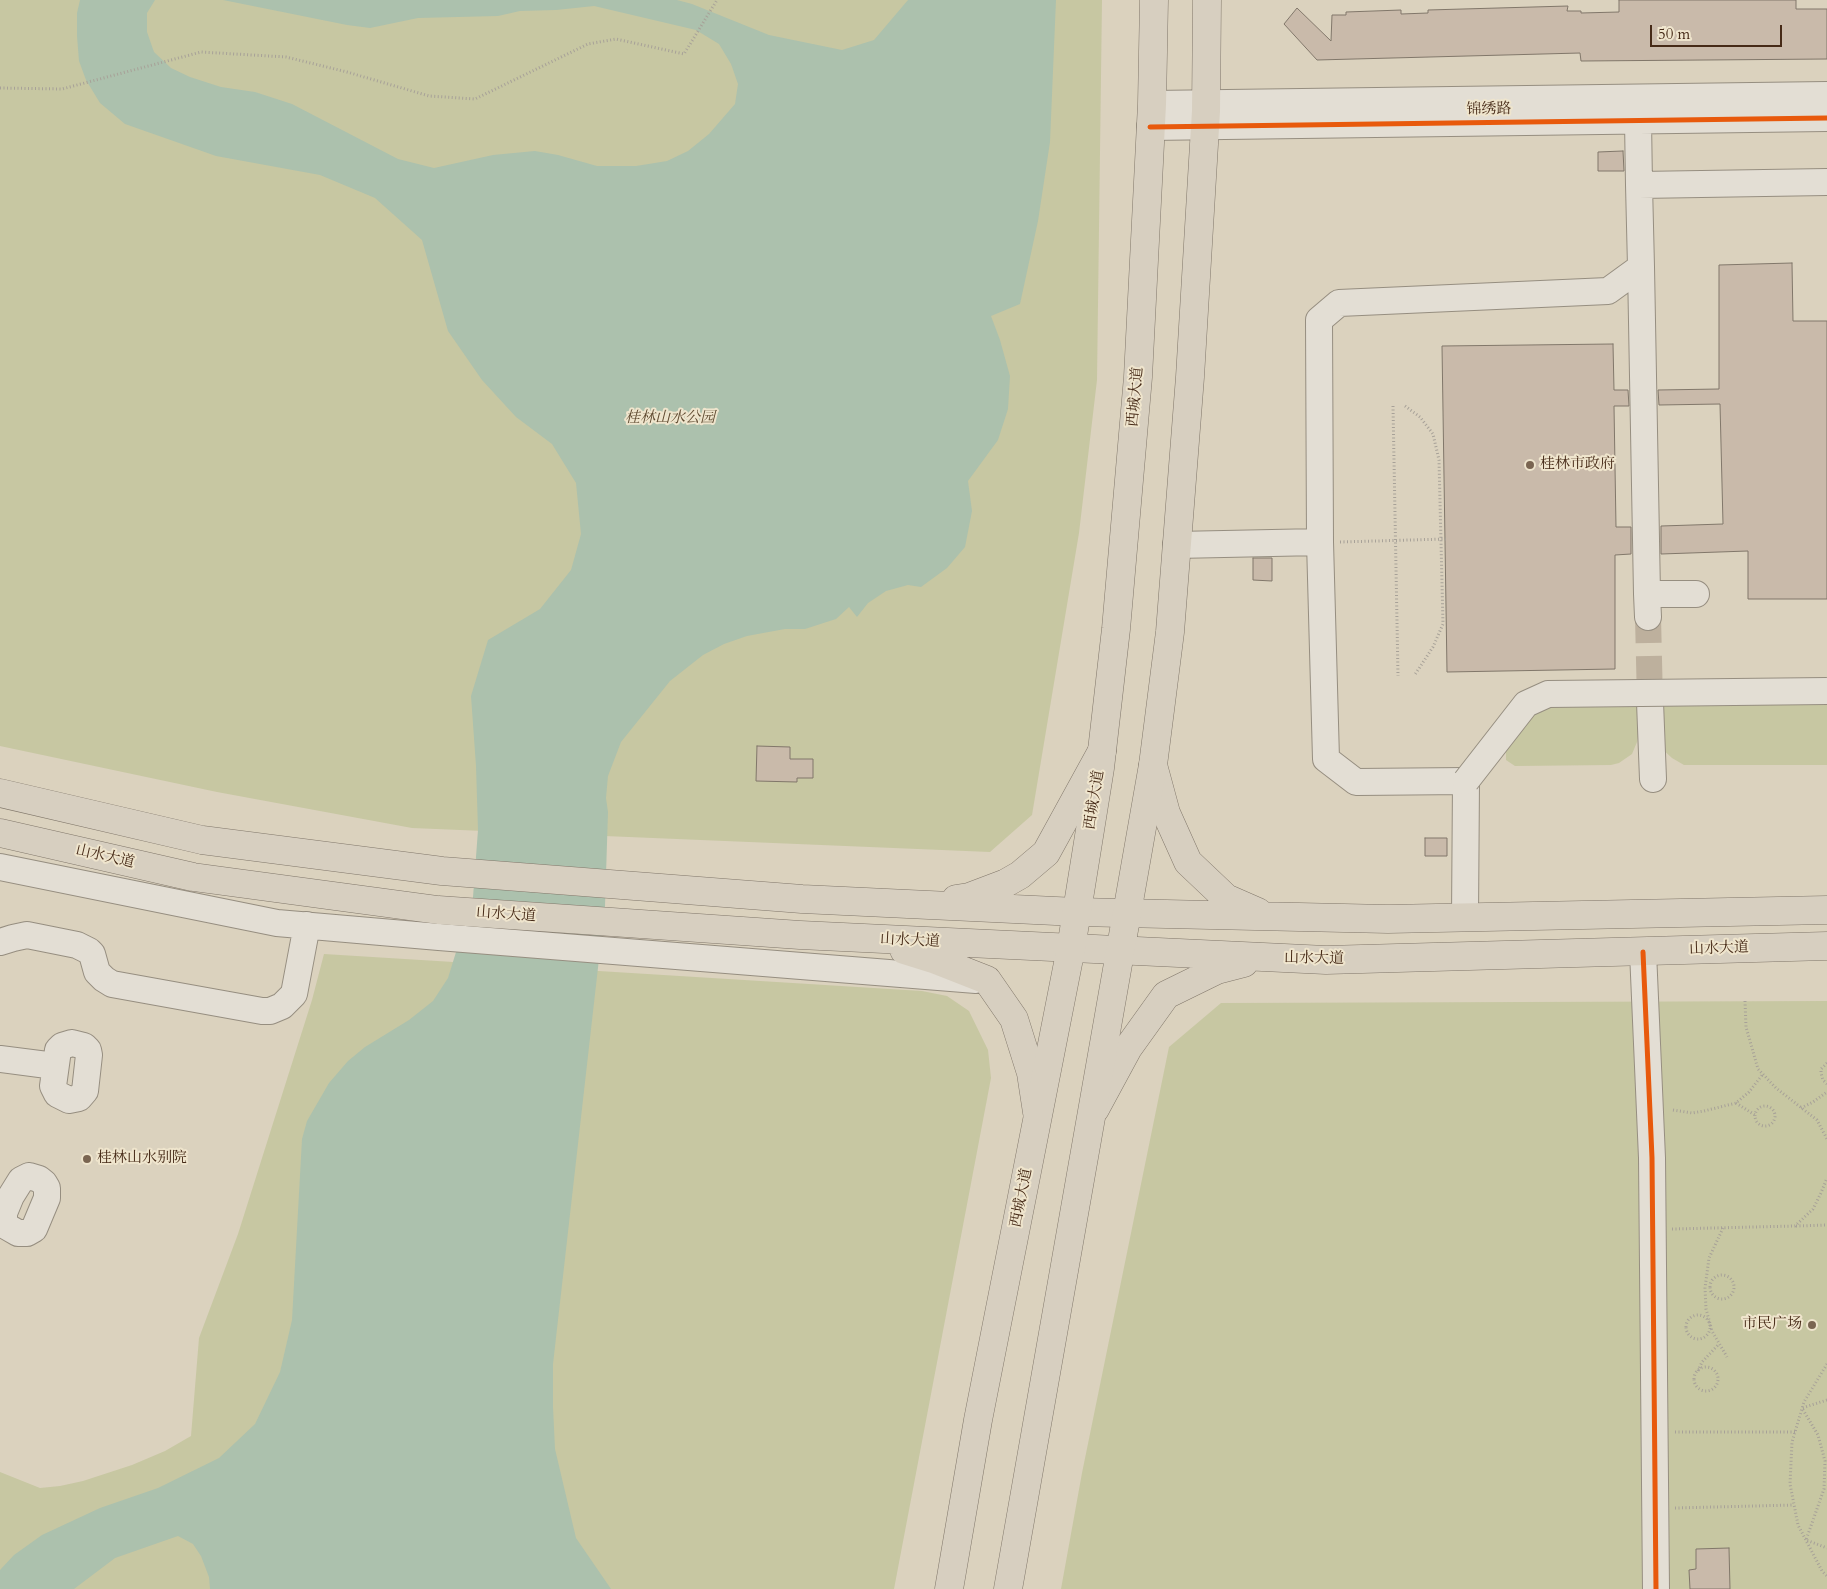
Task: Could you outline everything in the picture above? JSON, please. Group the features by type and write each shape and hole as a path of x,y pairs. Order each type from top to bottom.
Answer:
{"main road":[{"name":"西城大道","path":"949,1589 978,1420 1071,948 1102,749 1116,629 1138,377 1151,116 1154,0"},
{"path":"1008,1589 1153,765 1170,632 1190,377 1205,114 1207,0"},
{"path":"912,904 970,897 1006,883 1020,875 1046,852 1102,749"},
{"path":"1153,765 1166,813 1188,862 1226,898 1269,916"},
{"path":"0,793 202,840 442,871 802,899 1077,912 1388,919 1827,910"},
{"name":"山水大道","path":"0,833 194,877 438,910 869,939 1326,960 1827,946"},
{"path":"869,939 936,960 987,980 1014,1019 1031,1073 1038,1118"},
{"path":"1091,1117 1128,1048 1166,995 1216,970 1269,958"}],"street":[{"name":"锦绣路","path":"1151,116 1827,95"},
{"name":"锦绣路","path":"1205,114 1638,120 1827,118"},
{"path":"1638,120 1647,606 1696,594"},
{"path":"1639,185 1827,182"},
{"path":"1466,781 1356,782 1326,759 1320,542 1319,320 1339,303 1608,292 1640,267"},
{"path":"1176,545 1320,542"},
{"path":"1465,917 1466,781 1526,704 1548,694 1827,691"},
{"path":"1650,702 1653,779"},
{"path":"0,867 277,923 987,980"},
{"path":"0,942 27,936 78,945 92,954 98,972 112,984 270,1011 282,1006 294,994 306,925"},
{"path":"1643,952 1652,1158 1656,1589"},
{"path":"0,1059 55,1066"}],"path":[{"path":"0,88 62,89 201,52 286,57 347,72 429,96 475,99 588,44 616,39 684,54 717,0"},
{"path":"1393,406 1398,676"},
{"path":"1406,406 1420,417 1433,434 1439,460 1443,624 1433,647 1414,676"},
{"path":"1320,542 1446,539"},
{"path":"1745,1001 1746,1027 1758,1069 1776,1088 1817,1120 1827,1138"},
{"path":"1827,1063 1821,1069 1823,1080 1827,1084"},
{"path":"1673,1110 1692,1113 1736,1103 1749,1092 1763,1074"},
{"path":"1800,1108 1827,1092"},
{"path":"1736,1103 1755,1115 1758,1124 1764,1126 1770,1124 1775,1116 1773,1110 1764,1106 1758,1109 1755,1115"},
{"path":"1795,1226 1813,1209 1822,1193 1827,1178"},
{"path":"1653,1229 1827,1226"},
{"path":"1723,1228 1709,1258 1705,1276 1705,1288 1706,1309 1710,1324 1727,1357"},
{"path":"1722,1276 1732,1281 1734,1288 1731,1296 1724,1299 1713,1295 1710,1288 1715,1278 1722,1276"},
{"path":"1705,1288 1710,1288"},
{"path":"1694,1316 1702,1316 1710,1324 1709,1332 1704,1338 1692,1337 1687,1331 1688,1320 1694,1316"},
{"path":"1697,1372 1706,1368 1713,1370 1718,1380 1714,1387 1708,1391 1700,1390 1694,1380 1697,1372 1702,1362 1719,1344"},
{"path":"1827,1364 1802,1408 1792,1442 1790,1484 1798,1525 1822,1571 1827,1576"},
{"path":"1802,1408 1827,1400"},
{"path":"1802,1408 1818,1435 1825,1461 1824,1489 1806,1540"},
{"path":"1654,1432 1796,1432"},
{"path":"1655,1508 1794,1505"},
{"path":"1806,1540 1827,1548"}],"green space":[{"name":"桂林山水公园","path":"0,0 1102,0 1097,380 1079,533 1032,815 990,852 412,828 217,792 0,746"},
{"path":"1827,704 1827,765 1684,765 1672,758 1659,746 1657,706"},
{"path":"1641,706 1642,719 1637,742 1632,754 1619,763 1611,765 1515,766 1506,760 1506,747 1516,729 1542,707"},
{"path":"324,954 922,991 947,996 969,1011 988,1050 991,1078 894,1589 0,1589 0,1472 40,1488 60,1486 83,1481 132,1465 165,1451 191,1436 199,1338 238,1234 312,1000"},
{"path":"1827,1001 1827,1589 1061,1589 1082,1473 1169,1047 1221,1003"}],"shaded area":[{"path":"80,0 155,0 147,13 147,32 154,52 171,68 190,77 221,87 255,92 292,104 398,159 434,168 493,155 535,151 558,155 597,166 636,166 667,161 688,151 709,134 735,104 738,84 731,64 719,44 696,30 594,6 520,11 498,16 418,18 370,28 223,0 677,0 692,4 769,35 842,50 874,40 908,0 1056,0 1050,142 1038,221 1020,304 991,316 1010,376 1008,409 998,440 968,481 972,511 965,547 947,568 921,587 908,585 886,591 868,603 857,617 849,607 836,619 805,629 785,629 747,636 724,644 703,655 670,681 621,742 608,776 605,906 553,1364 553,1407 555,1449 576,1538 611,1589 210,1589 209,1577 201,1556 193,1544 178,1536 115,1558 74,1589 0,1589 0,1570 14,1555 42,1535 100,1508 158,1488 219,1458 255,1424 280,1372 292,1320 302,1139 307,1121 329,1083 348,1061 365,1047 409,1020 433,1001 448,978 473,897 478,830 471,696 488,640 540,609 571,570 581,534 576,483 552,444 516,417 482,380 448,331 422,240 375,198 320,175 216,156 125,124 100,103 86,80 79,61 77,13"}],"building":[{"path":"1619,0 1796,0 1796,9 1827,9 1827,59 1581,61 1580,53 1317,60 1284,24 1297,8 1331,41 1332,15 1346,15 1346,12 1401,10 1401,14 1428,13 1428,10 1568,6 1567,11 1581,11 1581,13 1619,12"},
{"path":"1623,151 1624,171 1598,171 1598,152"},
{"path":"1792,263 1793,321 1827,321 1827,599 1748,599 1748,551 1661,554 1661,526 1723,524 1720,404 1659,405 1658,390 1719,389 1719,265"},
{"name":"桂林市政府","path":"1613,344 1614,390 1628,390 1629,406 1614,406 1616,527 1631,527 1631,554 1615,555 1615,669 1447,672 1442,346"},
{"path":"1253,558 1272,558 1272,581 1253,580"},
{"path":"757,746 790,747 790,759 813,759 813,778 797,778 797,782 756,781"},
{"path":"1425,838 1447,838 1447,856 1425,856"},
{"path":"1729,1548 1730,1589 1690,1589 1689,1570 1696,1569 1696,1549"}],"tunnel":[{"path":"1648,617 1650,702"}],"cycle path":[{"path":"1150,127 1827,118"},
{"path":"1643,952 1652,1158 1656,1589"}],"place":[{"name":"桂林市政府","path":"1530,465"},
{"name":"桂林山水别院","path":"87,1159"},
{"name":"市民广场","path":"1812,1325"}]}
